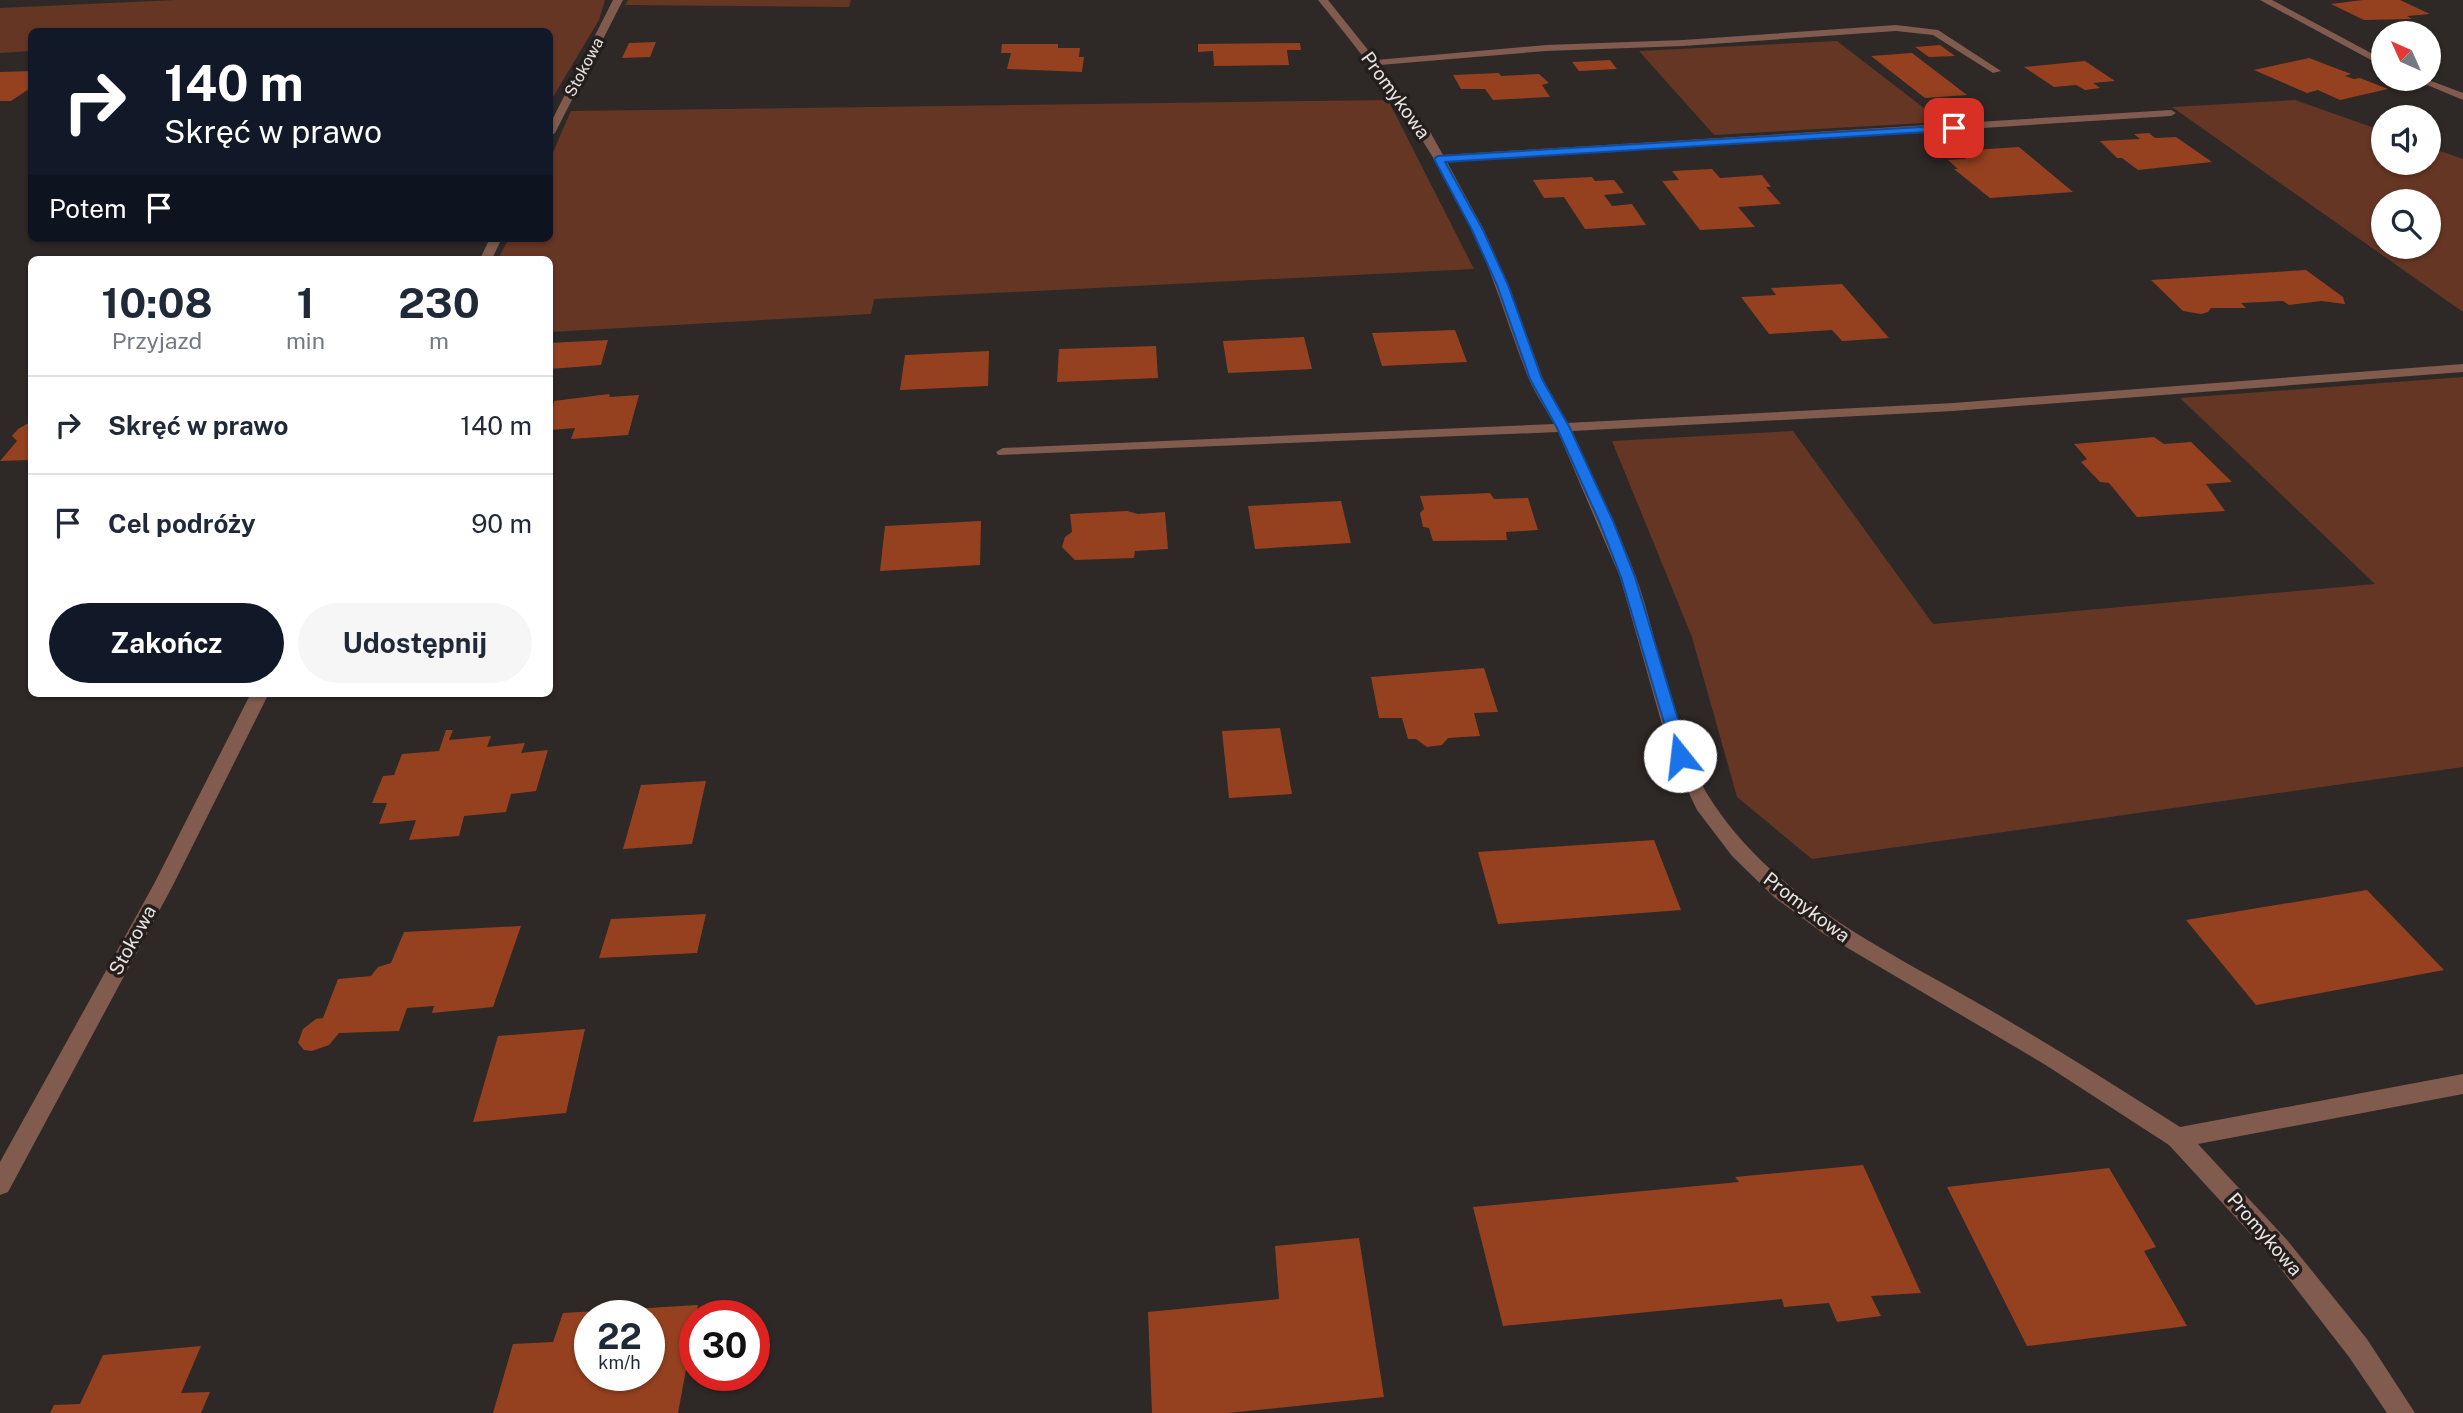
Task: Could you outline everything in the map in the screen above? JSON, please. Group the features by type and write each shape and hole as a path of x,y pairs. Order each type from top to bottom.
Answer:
{"street":[{"name":"Stokowa","path":"553,127 618,0"},
{"name":"Promykowa","path":"1323,0 1347,27 1371,63 1425,132 1478,230 1502,285 1536,379 1563,428 1628,577 1680,756 1704,805 1739,851 1781,892 1831,928 2052,1057 2176,1138 2279,1248 2358,1348 2402,1413"},
{"path":"2265,0 2371,57"},
{"path":"1371,63 1546,48 1683,43 1896,28 1935,32 1996,71"},
{"path":"2441,88 2463,97"},
{"path":"1438,159 2171,113"},
{"path":"1003,452 1563,428 1953,407 2463,368"},
{"name":"Stokowa","path":"0,1184 162,887 258,697"},
{"path":"2176,1138 2463,1084"}],"shaded area":[{"path":"176,0 605,0 599,20 553,97 553,28 28,28 28,51 0,53 0,8"},
{"path":"628,0 851,0 849,7 625,5"},
{"path":"1837,41 1942,122 1714,135 1639,51"},
{"path":"1388,100 1474,269 874,299 871,314 553,332 553,256 500,256 507,242 553,242 553,152 571,111"},
{"path":"2295,100 2371,127 2371,175 2441,175 2441,151 2463,159 2463,312 2388,259 2441,259 2441,189 2371,189 2371,247 2172,107"},
{"path":"2463,377 2463,767 1812,859 1737,797 1692,637 1612,441 1793,431 1933,624 2375,584 2180,398"}],"building":[{"path":"2363,0 2400,0 2430,14 2407,16 2412,19 2364,20 2331,4"},
{"path":"656,42 650,57 622,58 629,43"},
{"path":"1300,43 1301,50 1287,50 1289,65 1214,66 1213,51 1198,52 1198,44"},
{"path":"1002,44 1058,44 1058,48 1080,48 1079,57 1084,57 1082,72 1007,69 1011,53 1001,53"},
{"path":"1940,45 1955,56 1929,57 1915,47"},
{"path":"1912,53 1967,95 1925,98 1871,56"},
{"path":"2309,58 2351,74 2345,76 2371,82 2371,91 2379,91 2340,100 2318,90 2307,93 2254,70"},
{"path":"1610,60 1617,69 1579,71 1572,62"},
{"path":"2085,61 2115,81 2093,83 2100,88 2085,90 2076,85 2054,87 2024,67"},
{"path":"28,71 28,90 11,101 0,101 0,72"},
{"path":"1499,73 1501,76 1539,74 1549,83 1542,85 1550,97 1493,100 1485,89 1461,89 1453,75"},
{"path":"2149,133 2155,138 2176,137 2212,162 2138,170 2122,158 2117,158 2100,141 2140,139 2134,134"},
{"path":"2019,147 2073,192 1990,198 1954,169 1958,169 1948,160 1966,159 1958,151"},
{"path":"1712,169 1720,178 1762,175 1771,187 1766,187 1781,204 1738,207 1755,227 1700,230 1662,181 1679,180 1672,171"},
{"path":"1592,177 1595,181 1614,180 1624,193 1604,195 1612,206 1632,204 1646,225 1585,229 1564,197 1544,198 1533,180"},
{"path":"2306,270 2343,297 2345,304 2321,301 2289,305 2283,301 2241,303 2246,308 2211,308 2201,314 2183,311 2151,280"},
{"path":"1842,284 1889,338 1842,341 1832,330 1769,334 1741,297 1776,295 1771,288"},
{"path":"1455,330 1467,362 1382,366 1372,333"},
{"path":"1304,337 1312,369 1228,373 1223,341"},
{"path":"608,340 601,365 553,369 553,343"},
{"path":"1156,346 1158,378 1057,382 1059,349"},
{"path":"989,351 988,386 900,390 905,355"},
{"path":"609,394 610,397 639,395 628,435 571,439 575,428 553,430 554,401"},
{"path":"28,423 28,460 0,461 17,441 12,436"},
{"path":"2154,437 2164,444 2191,442 2232,482 2206,484 2225,511 2137,517 2109,483 2100,482 2081,462 2087,459 2074,444"},
{"path":"1490,493 1494,499 1528,498 1538,530 1506,532 1507,540 1433,541 1429,528 1423,527 1420,513 1424,509 1420,496"},
{"path":"1341,501 1351,543 1255,549 1248,506"},
{"path":"1127,511 1138,514 1165,512 1168,549 1135,551 1134,558 1075,560 1062,547 1065,537 1072,532 1070,514"},
{"path":"981,521 980,565 880,571 885,526"},
{"path":"1484,668 1498,712 1474,713 1480,736 1448,738 1442,745 1427,747 1416,739 1408,739 1402,718 1379,718 1371,677"},
{"path":"1280,728 1292,794 1229,798 1222,731"},
{"path":"446,730 453,730 449,740 491,736 487,747 525,743 521,753 548,750 536,791 511,794 506,812 464,816 459,836 409,840 416,820 379,824 387,803 372,803 383,776 394,775 402,754 439,751"},
{"path":"706,781 692,844 623,849 641,785"},
{"path":"1654,840 1681,910 1498,924 1478,852"},
{"path":"2367,890 2444,970 2256,1005 2186,920"},
{"path":"706,914 697,953 599,958 611,919"},
{"path":"521,926 493,1007 432,1013 434,1006 407,1008 399,1031 339,1033 329,1045 312,1051 304,1050 298,1043 303,1029 316,1019 323,1018 338,979 371,976 378,967 391,963 404,932"},
{"path":"585,1029 566,1113 473,1122 498,1036"},
{"path":"1863,1165 1921,1293 1871,1296 1881,1316 1837,1322 1829,1303 1784,1307 1782,1299 1503,1326 1473,1207 1739,1182 1735,1177"},
{"path":"2109,1168 2156,1247 2144,1251 2187,1326 2027,1346 1947,1187"},
{"path":"1359,1238 1384,1397 1228,1413 1152,1413 1148,1312 1279,1299 1275,1246"},
{"path":"679,1306 679,1391 682,1391 678,1413 493,1413 513,1344 553,1342 563,1313 574,1312 574,1391 665,1391 665,1307"},
{"path":"201,1346 181,1393 210,1392 201,1413 50,1413 54,1405 80,1404 103,1355"}],"route":[{"path":"1680,756 1628,577 1606,521 1563,428 1536,379 1502,285 1478,230 1438,159 1954,128"}]}
